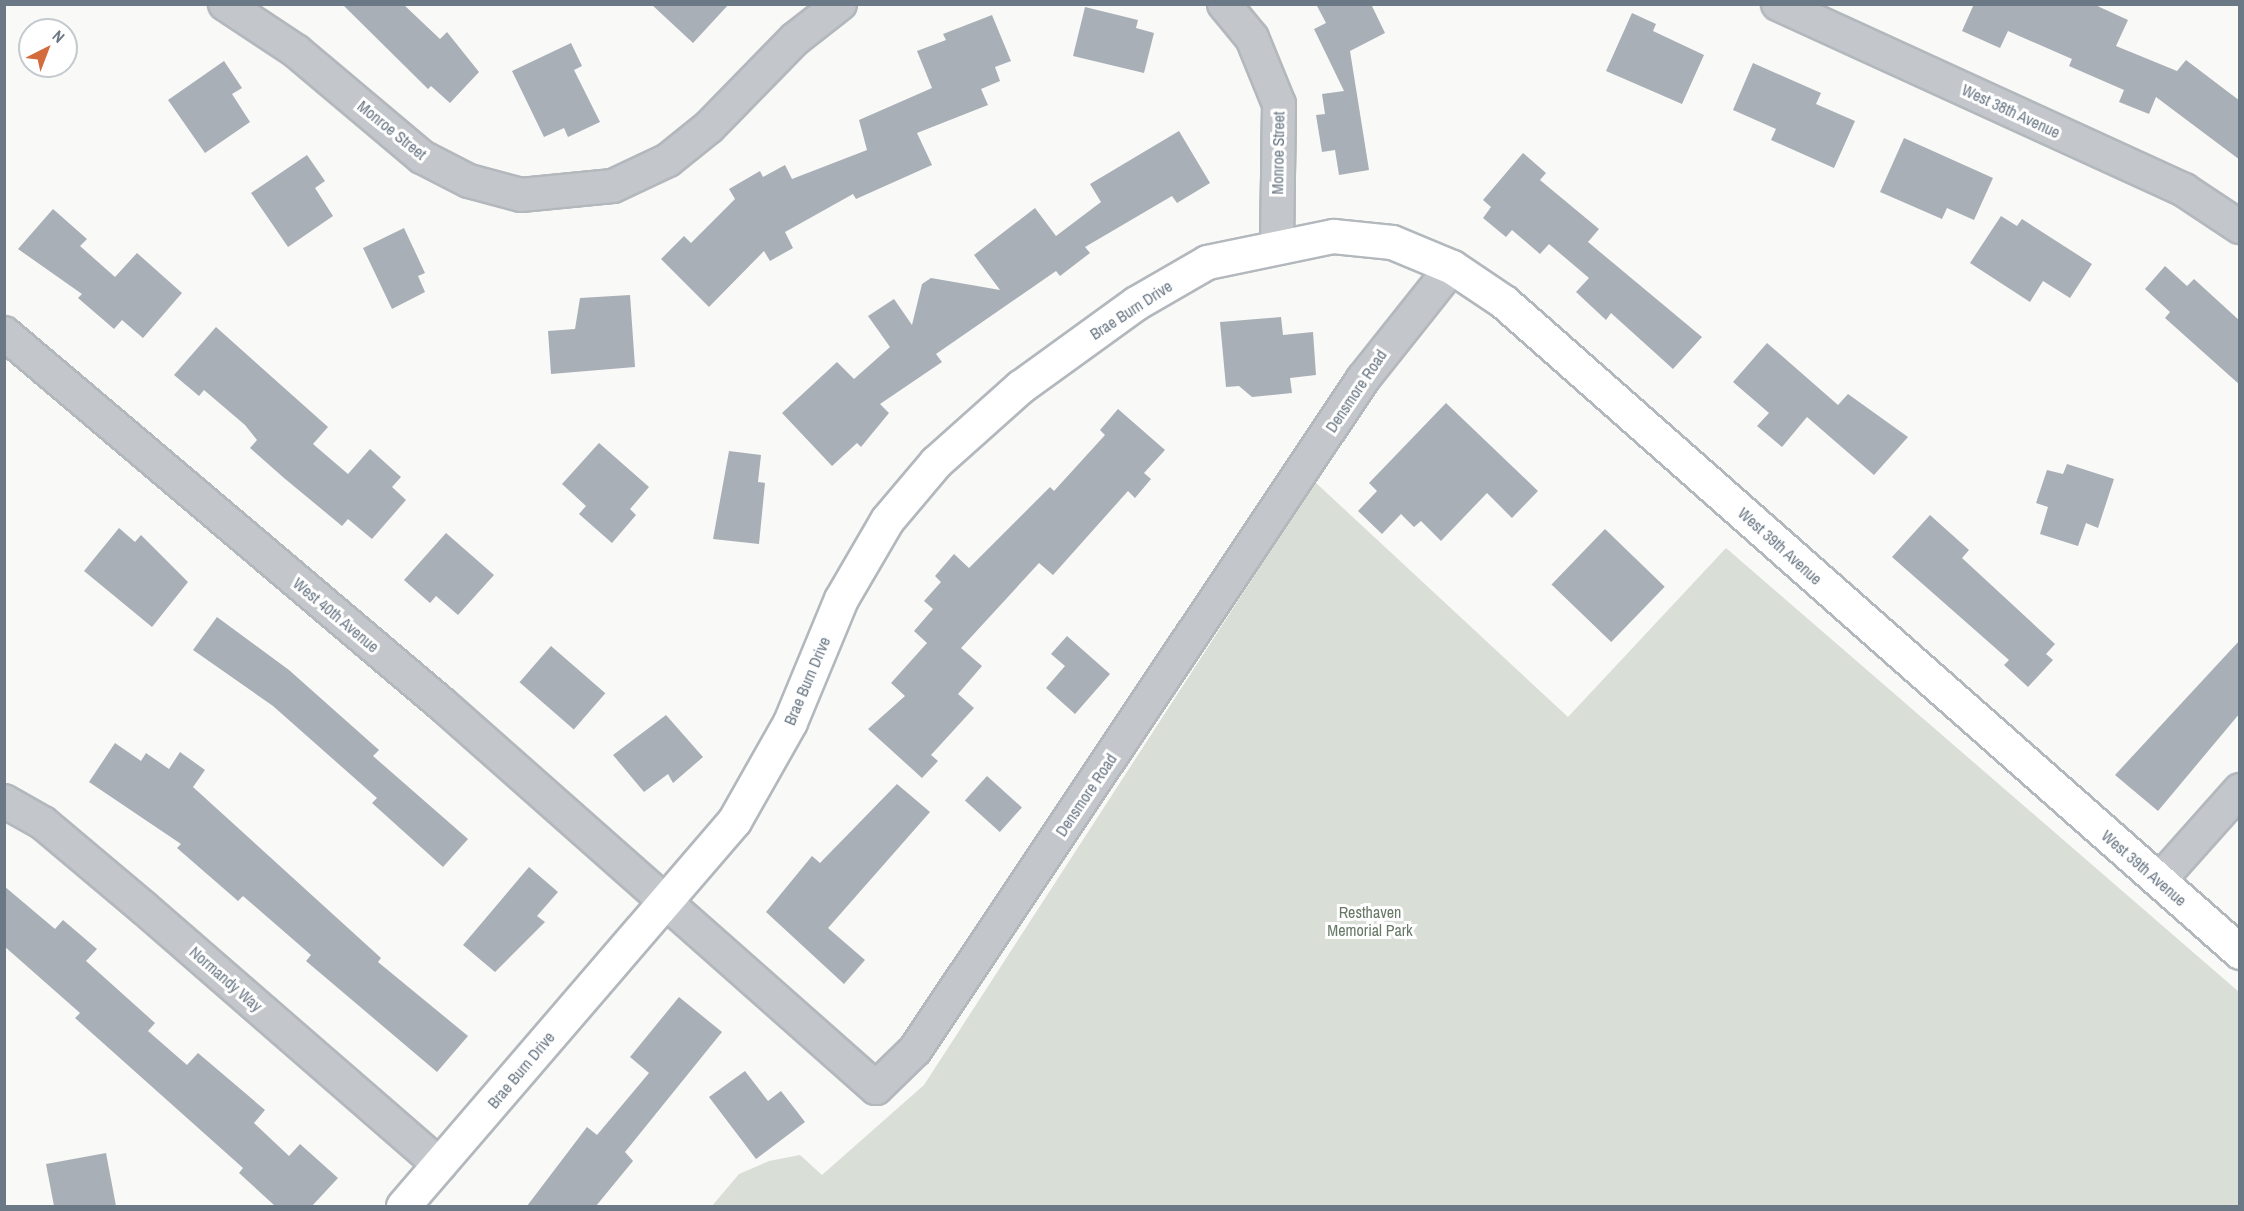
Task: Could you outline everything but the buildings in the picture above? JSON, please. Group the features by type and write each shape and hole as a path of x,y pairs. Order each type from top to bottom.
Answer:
{"street":[{"name":"Monroe Street","path":"225,4 296,51 422,157 469,181 521,195 613,186 668,160 710,127 825,8"},
{"name":"Monroe Street","path":"1224,4 1252,38 1279,104 1277,244"},
{"name":"West 38th Avenue","path":"1778,4 2184,190 2240,226"},
{"name":"West 39th Avenue","path":"1277,244 1333,236 1392,242 1452,267 1504,302 2240,952"},
{"name":"Brae Burn Drive","path":"403,1206 734,820 766,771 841,599 886,520 936,462 1020,387 1136,303 1207,262 1277,244"},
{"name":"Densmore Road","path":"666,900 876,1088 915,1050 1363,379 1452,267"},
{"name":"West 40th Avenue","path":"4,333 666,900"},
{"path":"2158,881 2240,790"},
{"name":"Normandy Way","path":"4,801 43,823 440,1165"}],"green space":[{"name":"Resthaven Memorial Park","path":"1315,482 1568,717 1726,548 2239,992 2239,1206 712,1206 739,1174 769,1161 800,1155 822,1175 924,1085"}]}
